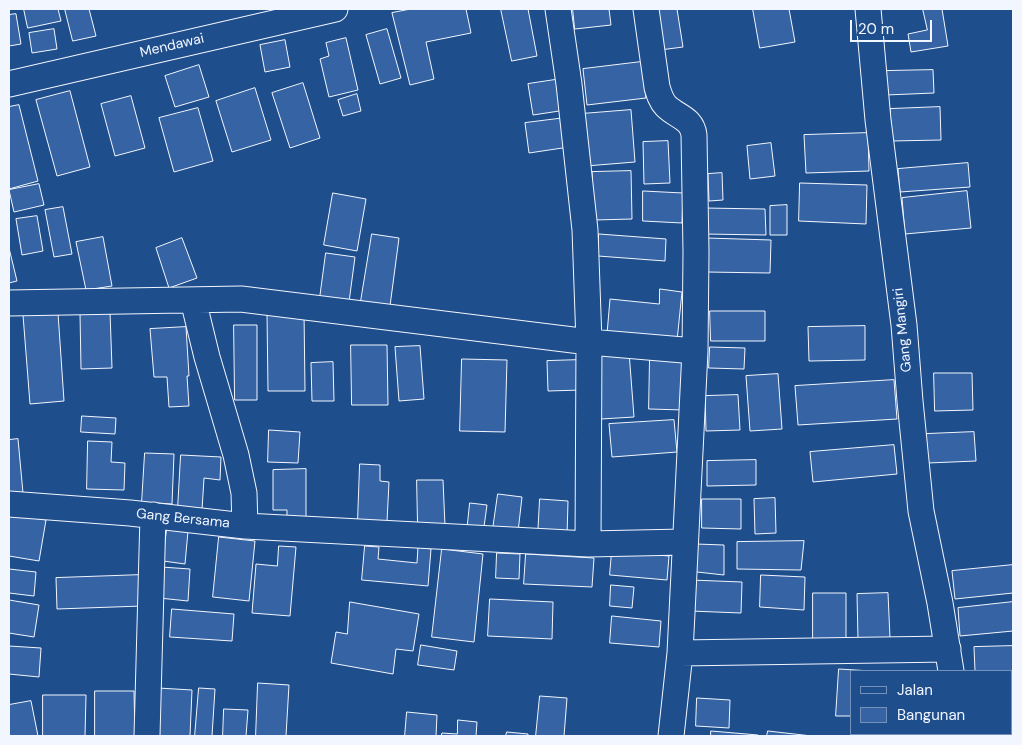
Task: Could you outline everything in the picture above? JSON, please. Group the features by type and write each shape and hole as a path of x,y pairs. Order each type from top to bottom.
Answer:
{"street":[{"name":"Mendawai","path":"9,84 335,9"},
{"path":"558,9 570,84 585,230 589,342 588,544"},
{"path":"646,9 657,87 665,104 688,120 693,128 696,252 695,352 684,542 680,653 671,736"},
{"name":"Gang Mangiri","path":"680,653 949,660 921,511 904,325 878,120 868,9"},
{"path":"9,303 240,299 589,342 695,352"},
{"name":"Gang Bersama","path":"9,504 153,515 245,526 244,493 236,456 207,357 193,300"},
{"path":"147,736 153,515"},
{"path":"245,526 588,544 684,542"}],"building":[{"path":"24,9 58,9 61,21 28,28"},
{"path":"65,9 89,9 96,36 73,41"},
{"path":"411,9 466,9 471,33 426,42 434,79 410,85 392,13"},
{"path":"501,9 528,9 537,56 512,61"},
{"path":"573,9 609,9 611,25 575,29"},
{"path":"654,9 677,9 683,47 660,50"},
{"path":"753,9 789,9 795,42 760,48"},
{"path":"923,9 942,9 948,46 911,52 908,34 927,30"},
{"path":"16,14 21,44 9,46 9,15"},
{"path":"54,29 57,49 32,53 29,33"},
{"path":"387,29 401,78 380,84 366,35"},
{"path":"346,38 358,90 329,97 320,59 329,56 326,43"},
{"path":"285,40 290,67 265,72 260,45"},
{"path":"641,62 646,98 587,105 583,69"},
{"path":"199,65 209,97 175,107 165,76"},
{"path":"933,70 934,93 886,95 885,71"},
{"path":"561,79 566,110 533,115 528,84"},
{"path":"303,83 320,138 290,148 272,93"},
{"path":"255,88 271,140 232,152 216,101"},
{"path":"70,91 90,167 57,176 36,100"},
{"path":"357,94 361,111 343,116 338,100"},
{"path":"131,96 145,148 115,156 101,104"},
{"path":"19,105 38,181 9,189 9,107"},
{"path":"940,107 941,140 892,141 890,109"},
{"path":"198,108 213,161 174,172 159,118"},
{"path":"631,110 635,162 586,166 581,114"},
{"path":"565,118 569,147 529,153 525,123"},
{"path":"868,133 869,171 806,173 804,135"},
{"path":"668,141 670,183 644,184 643,142"},
{"path":"771,143 775,176 750,179 747,146"},
{"path":"968,163 970,187 900,192 898,169"},
{"path":"631,171 632,219 594,220 592,172"},
{"path":"722,173 723,200 709,201 708,174"},
{"path":"800,183 867,185 866,224 799,221"},
{"path":"39,184 44,205 14,212 9,190"},
{"path":"643,191 683,193 682,223 643,221"},
{"path":"967,191 971,228 905,234 902,198"},
{"path":"333,193 366,199 357,251 324,245"},
{"path":"787,205 787,235 770,235 770,206"},
{"path":"63,207 72,254 54,257 45,210"},
{"path":"704,208 765,209 766,235 704,234"},
{"path":"37,216 43,251 22,255 16,219"},
{"path":"372,234 399,238 390,306 361,301"},
{"path":"599,234 666,239 665,261 598,256"},
{"path":"103,237 112,286 86,290 76,242"},
{"path":"182,238 197,278 169,288 156,248"},
{"path":"707,238 771,240 770,273 706,272"},
{"path":"9,248 17,281 9,283"},
{"path":"326,253 355,257 349,302 320,298"},
{"path":"660,289 682,292 677,341 607,334 610,299 659,304"},
{"path":"304,311 305,391 268,391 267,312"},
{"path":"710,311 765,311 765,341 711,341"},
{"path":"110,312 112,368 81,369 80,313"},
{"path":"58,313 64,401 30,404 23,315"},
{"path":"234,325 257,325 257,400 235,400"},
{"path":"865,326 865,360 809,361 808,327"},
{"path":"186,327 189,406 169,407 167,377 154,377 150,329"},
{"path":"351,345 387,345 388,405 352,405"},
{"path":"420,346 424,399 399,401 395,347"},
{"path":"710,347 745,348 744,369 709,368"},
{"path":"629,352 634,417 601,419 596,355"},
{"path":"650,356 685,357 684,410 649,409"},
{"path":"462,359 507,360 505,432 460,431"},
{"path":"580,360 581,390 548,391 547,361"},
{"path":"333,362 334,401 312,401 311,363"},
{"path":"934,373 972,373 973,410 935,411"},
{"path":"778,374 782,429 750,431 746,376"},
{"path":"894,380 897,419 798,425 795,386"},
{"path":"738,395 740,430 706,431 705,396"},
{"path":"82,416 116,418 115,434 81,432"},
{"path":"674,420 677,452 612,457 609,424"},
{"path":"269,430 300,432 298,463 268,462"},
{"path":"974,432 976,461 928,463 926,434"},
{"path":"18,439 23,493 9,495 9,440"},
{"path":"88,441 112,442 111,462 125,463 124,490 87,489"},
{"path":"894,445 897,474 813,482 810,452"},
{"path":"145,453 174,454 172,504 142,502"},
{"path":"181,455 221,457 220,480 204,478 202,510 178,508"},
{"path":"756,460 756,485 707,486 707,461"},
{"path":"360,464 380,465 380,481 389,482 387,522 358,520"},
{"path":"306,469 306,519 287,519 287,510 273,510 273,470"},
{"path":"417,480 443,480 445,526 418,527"},
{"path":"498,494 522,497 518,532 493,529"},
{"path":"775,498 776,533 755,534 754,499"},
{"path":"540,499 568,501 567,537 538,536"},
{"path":"702,499 741,499 741,529 702,528"},
{"path":"470,503 487,505 483,534 467,532"},
{"path":"9,514 46,520 39,561 9,556"},
{"path":"167,529 188,531 185,564 163,561"},
{"path":"219,537 255,541 249,601 213,597"},
{"path":"804,541 801,570 737,569 737,542"},
{"path":"696,544 724,545 724,575 697,572"},
{"path":"279,546 296,547 290,616 252,613 256,564 277,566"},
{"path":"365,546 379,547 378,559 417,563 418,547 431,549 428,586 362,580"},
{"path":"442,549 483,554 474,642 432,637"},
{"path":"612,551 669,556 667,580 610,575"},
{"path":"497,553 520,554 519,579 496,578"},
{"path":"526,554 594,558 592,587 524,584"},
{"path":"1013,565 1013,593 955,599 952,571"},
{"path":"161,567 190,569 188,601 159,598"},
{"path":"9,569 36,572 34,596 9,593"},
{"path":"141,575 142,606 57,609 56,578"},
{"path":"761,575 805,577 804,610 760,607"},
{"path":"691,580 742,582 741,613 690,611"},
{"path":"611,585 634,587 632,608 610,606"},
{"path":"813,593 846,593 846,640 813,640"},
{"path":"888,593 890,638 858,639 857,594"},
{"path":"490,599 553,602 552,639 488,636"},
{"path":"9,600 39,605 34,637 9,633"},
{"path":"350,602 419,614 413,651 396,649 393,674 331,663 336,632 347,634"},
{"path":"1013,602 1013,631 960,636 958,608"},
{"path":"172,609 234,614 232,641 170,637"},
{"path":"612,616 661,621 659,647 610,643"},
{"path":"421,645 457,651 454,670 418,665"},
{"path":"9,646 41,648 39,677 9,674"},
{"path":"1013,646 1013,720 1012,670 975,670 974,647"},
{"path":"839,669 855,670 850,670 850,716 836,716"},
{"path":"258,683 289,685 286,736 256,736"},
{"path":"158,688 192,690 190,736 155,736"},
{"path":"199,688 215,689 212,736 195,736"},
{"path":"95,691 134,691 135,736 95,736"},
{"path":"43,695 86,695 85,736 43,736"},
{"path":"540,696 567,698 564,736 536,736"},
{"path":"697,698 730,700 729,728 696,726"},
{"path":"31,701 38,736 9,736 9,705"},
{"path":"224,709 248,710 246,736 223,736"},
{"path":"407,712 437,715 436,736 405,736"},
{"path":"458,720 477,722 476,736 441,736 442,733 457,734"},
{"path":"711,731 758,735 758,736 711,736"},
{"path":"768,731 812,736 767,736"},
{"path":"507,732 528,734 528,736 506,736"},
{"path":"910,735 946,735 946,736"},
{"path":"974,735 1009,735 1009,736"}]}
